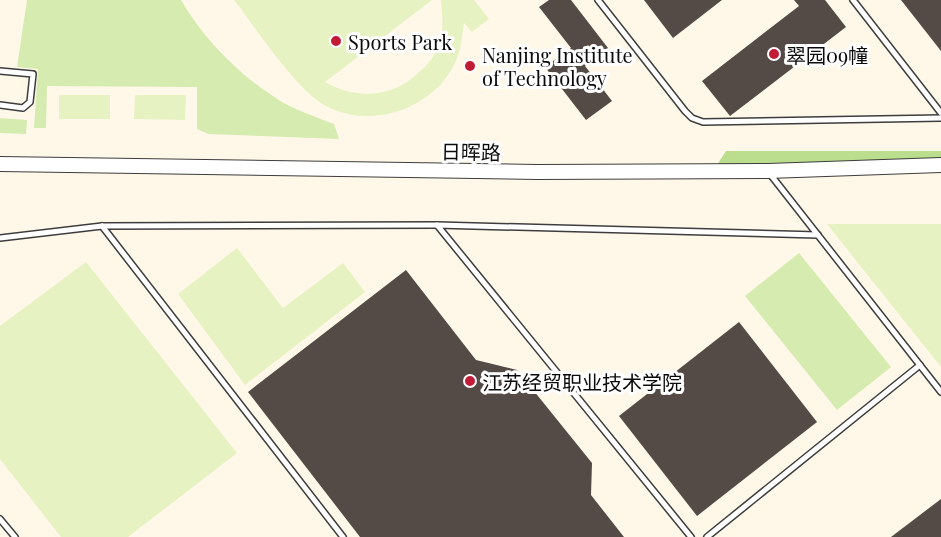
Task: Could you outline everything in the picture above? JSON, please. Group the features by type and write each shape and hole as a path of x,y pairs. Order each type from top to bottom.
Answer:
{"street":[{"name":"日晖路","path":"0,164 537,172 768,171 941,165"}],"lane":[{"path":"598,0 685,111 692,118 703,122 941,118"},
{"path":"853,0 941,113"},
{"path":"0,71 33,74 30,102 23,108 0,105"},
{"path":"768,171 941,392"},
{"path":"0,238 102,226 437,225 818,235"},
{"path":"437,225 692,537"},
{"path":"102,226 343,537"},
{"path":"707,537 920,365"},
{"path":"0,519 15,537"}],"green space":[{"path":"27,0 181,0 201,30 238,70 282,102 334,124 339,139 208,134 197,129 197,87 47,86 46,128 34,128 38,69 17,67"},
{"path":"234,0 432,0 325,82 349,92 362,94 374,94 398,87 409,81 429,62 437,50 441,37 441,0 474,0 489,19 472,32 464,23 455,63 445,79 432,92 417,103 400,111 362,116 344,113 314,98 290,73"},
{"path":"59,95 110,95 110,119 59,119"},
{"path":"135,95 186,95 185,120 134,119"},
{"path":"0,118 27,120 26,134 0,133"},
{"path":"726,151 941,151 941,165 713,171"},
{"path":"827,224 941,224 941,367"},
{"path":"237,248 283,308 343,263 365,292 245,385 178,294"},
{"path":"799,253 891,367 837,410 745,296"},
{"path":"86,262 237,453 128,537 61,537 0,459 0,326"}],"building":[{"path":"549,0 571,0 608,48 585,66 612,101 586,120 545,67 571,48 539,7"},
{"path":"644,0 722,0 673,38"},
{"name":"翠园09幢","path":"794,0 825,0 846,27 730,116 702,81 799,6"},
{"path":"901,0 941,0 941,51"},
{"path":"406,270 476,360 517,370 592,463 591,495 624,537 360,537 248,392"},
{"path":"739,322 817,422 697,516 619,416"},
{"path":"941,499 941,537 891,537"}],"place":[{"name":"Sports Park","path":"336,41"},
{"name":"翠园09幢","path":"774,54"},
{"name":"Nanjing Institute of Technology","path":"470,66"},
{"name":"江苏经贸职业技术学院","path":"470,381"}]}
